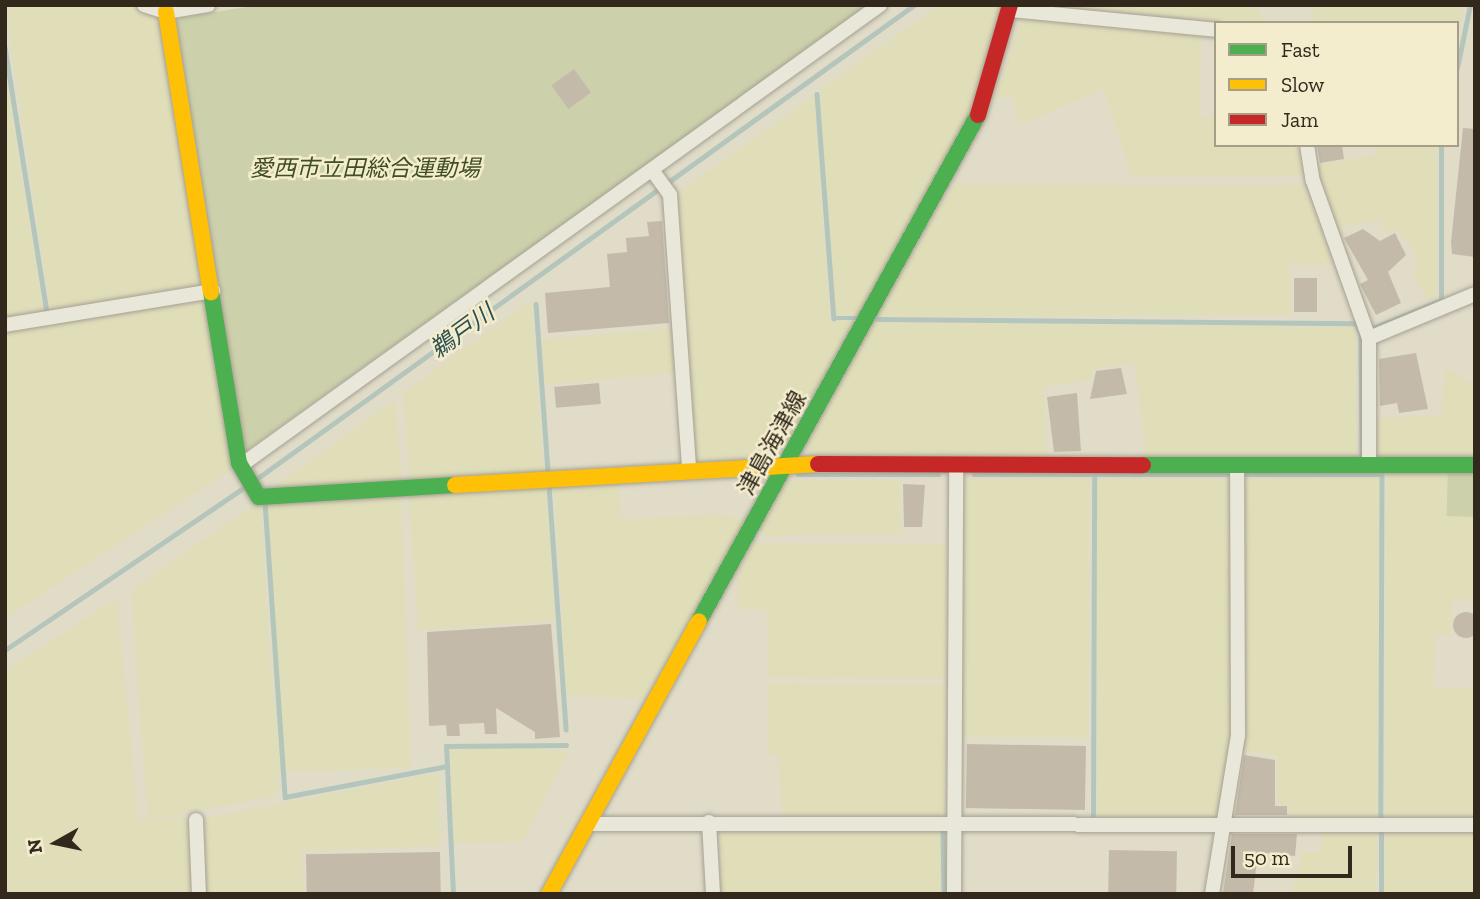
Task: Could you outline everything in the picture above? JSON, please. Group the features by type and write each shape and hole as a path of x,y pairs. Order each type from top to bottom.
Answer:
{"street":[{"path":"144,5 166,12 208,5"},
{"path":"241,469 880,5"},
{"path":"1010,8 1214,30"},
{"name":"津島海津線","path":"549,894 980,112 1010,8"},
{"path":"166,12 241,469 259,497 787,464 1475,465"},
{"path":"1307,147 1313,181 1369,338 1369,464"},
{"path":"653,172 668,193 689,469"},
{"path":"5,325 213,291"},
{"path":"1369,338 1475,294"},
{"path":"1212,894 1221,825 1238,734 1237,465"},
{"path":"954,894 956,466"},
{"path":"196,820 199,894"},
{"path":"709,822 713,894"},
{"path":"587,824 954,822 1475,825"}],"shaded area":[{"path":"5,5 139,5 147,15 158,15 206,285 51,314"},
{"path":"940,5 999,5 998,32 970,112 859,315 836,315 820,90"},
{"path":"1022,5 1256,5 1264,21 1214,21 1214,26"},
{"path":"1311,5 1463,5 1459,30 1459,21 1315,21"},
{"path":"1023,14 1201,32 1200,117 1214,116 1214,147 1298,147 1304,176 1132,177 1104,89 1019,125 1012,96 994,99"},
{"path":"5,72 44,316 5,322"},
{"path":"814,95 830,320 854,321 779,455 697,461 674,196"},
{"path":"1375,147 1436,147 1436,297 1427,300 1415,278 1416,255 1399,230 1384,232 1379,220 1333,229 1313,166 1376,155"},
{"path":"953,185 1306,185 1333,265 1289,264 1290,315 876,316"},
{"path":"204,297 235,467 5,619 5,330"},
{"path":"531,301 544,472 410,483 403,393"},
{"path":"873,323 1355,327 1356,458 1147,460 1135,363 1091,369 1092,379 1044,387 1047,459 810,456 805,445"},
{"path":"677,328 681,373 545,385 542,340"},
{"path":"1445,367 1475,385 1475,458 1378,458 1375,418 1441,415"},
{"path":"395,400 402,484 268,491"},
{"path":"1387,470 1448,471 1448,516 1475,516 1475,599 1453,599 1450,635 1435,636 1434,688 1475,688 1475,820 1385,821"},
{"path":"617,475 622,520 716,514 746,520 644,699 567,695 554,480"},
{"path":"1089,478 1088,738 962,737 964,487 970,479"},
{"path":"1379,478 1377,821 1290,821 1289,805 1278,804 1277,756 1238,749 1242,479"},
{"path":"545,479 555,621 418,630 408,489"},
{"path":"1097,479 1234,479 1233,735 1220,818 1097,820"},
{"path":"788,480 900,480 901,534 765,536 760,529"},
{"path":"401,490 411,768 277,773 267,495"},
{"path":"260,501 279,796 148,819 131,590"},
{"path":"753,543 947,544 946,678 768,677 767,610 739,609 737,579"},
{"path":"117,598 138,819 189,817 192,894 5,894 5,671"},
{"path":"767,684 946,685 944,818 790,818 782,811 778,756 769,754"},
{"path":"490,744 568,752 522,842 454,843 450,748"},
{"path":"438,773 441,846 302,851 304,894 204,894 201,819"},
{"path":"1323,828 1377,829 1376,894 1292,894 1302,852 1320,852"},
{"path":"1385,829 1475,829 1475,894 1385,894"},
{"path":"720,832 941,832 941,894 720,894"}],"green space":[{"name":"愛西市立田総合運動場","path":"258,5 870,5 247,450 242,447 175,25 180,18"},
{"path":"1448,471 1475,472 1473,517 1446,516"}],"building":[{"path":"574,69 591,92 568,109 551,85"},
{"path":"1463,128 1475,129 1475,257 1452,254"},
{"path":"1317,147 1342,147 1344,159 1320,163"},
{"path":"662,221 669,323 548,333 545,293 610,287 607,254 627,252 626,238 649,236 647,222"},
{"path":"1363,229 1380,241 1395,233 1406,255 1388,272 1401,303 1376,315 1360,284 1368,280 1344,238"},
{"path":"1294,278 1317,278 1317,312 1294,312"},
{"path":"1416,353 1428,409 1399,413 1397,403 1380,406 1379,359"},
{"path":"1121,368 1127,394 1090,399 1096,371"},
{"path":"599,383 601,404 556,408 554,387"},
{"path":"1077,393 1081,451 1054,452 1047,397"},
{"path":"903,484 925,485 922,527 904,527"},
{"path":"1466,612 1475,616 1479,625 1475,634 1466,638 1457,634 1453,625 1457,616"},
{"path":"551,624 560,737 535,739 535,732 496,708 497,734 485,734 484,723 459,724 460,736 447,736 446,725 429,726 427,632"},
{"path":"967,744 1086,746 1085,810 966,808"},
{"path":"1244,755 1275,760 1275,806 1287,806 1287,815 1235,815"},
{"path":"1232,834 1297,834 1295,856 1258,852 1253,894 1223,894"},
{"path":"1109,850 1177,851 1176,894 1108,894"},
{"path":"440,852 441,894 307,894 306,854"}],"waterway":[{"name":"鵜戸川","path":"255,480 914,5"},
{"path":"1459,58 1470,5"},
{"path":"5,47 47,311"},
{"path":"817,94 834,318 857,318"},
{"path":"1375,327 1441,300 1441,147"},
{"path":"536,304 548,470"},
{"path":"877,319 1356,323 1361,334 1362,454"},
{"path":"798,475 939,475"},
{"path":"974,475 1232,475"},
{"path":"1093,815 1094,475"},
{"path":"1243,475 1382,475 1381,819"},
{"name":"鵜戸川","path":"5,650 248,485"},
{"path":"549,485 566,729"},
{"path":"265,502 285,797 447,766"},
{"path":"453,894 446,746 566,745"},
{"path":"943,830 944,894"},
{"path":"1381,831 1381,894"}],"traffic: fast":[{"path":"699,621 978,115"},
{"path":"211,292 239,463 259,497 455,485"},
{"path":"1143,465 1475,465"}],"traffic: slow":[{"path":"166,12 211,292"},
{"path":"455,485 818,464"},
{"path":"549,894 699,621"}],"traffic: jam":[{"path":"978,115 1010,5"},
{"path":"818,464 1143,465"}]}
